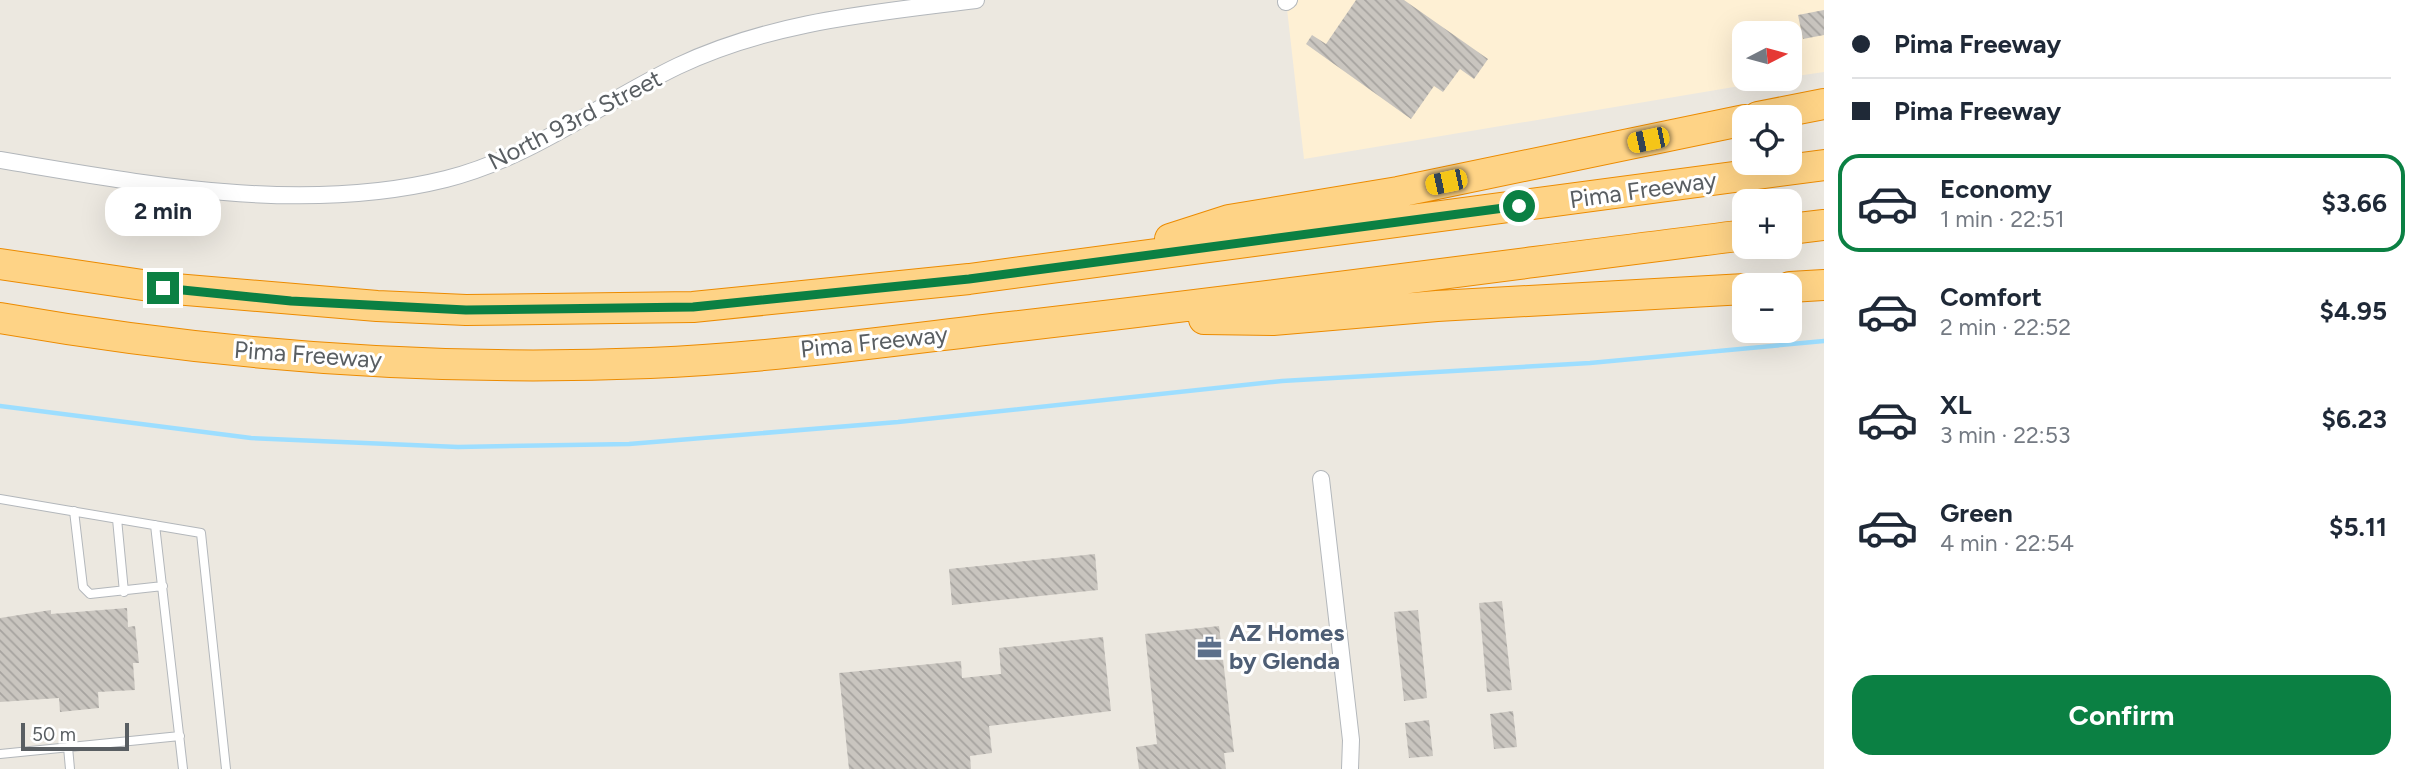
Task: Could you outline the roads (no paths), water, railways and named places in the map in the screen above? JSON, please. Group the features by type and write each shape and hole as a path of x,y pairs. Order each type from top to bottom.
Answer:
{"highway":[{"path":"1802,108 1824,104"},
{"path":"1075,265 1229,220 1398,192 1732,123"},
{"name":"Pima Freeway","path":"0,264 79,278 303,302 466,310 693,307 898,288 1824,165"},
{"path":"1802,228 1824,225"},
{"name":"Pima Freeway","path":"0,318 155,342 334,358 486,365 651,363 818,349 1088,318 1732,237"},
{"path":"1802,286 1824,285"},
{"path":"1088,318 1273,320 1437,306 1732,290"}],"street":[{"name":"North 93rd Street","path":"0,160 224,190 322,196 386,191 444,179 503,160 677,66 763,33 817,20 976,0"},
{"path":"1321,479 1351,740 1350,769"}],"lane":[{"path":"0,499 201,533 226,769"},
{"path":"74,511 83,587 90,594 163,586"},
{"path":"117,519 124,592"},
{"path":"155,525 183,769"},
{"path":"0,754 180,736"},
{"path":"68,747 70,769"}],"waterway":[{"path":"0,406 251,438 458,447 629,444 898,422 1282,381 1590,363 1824,341"}],"place":[{"name":"AZ Homes by Glenda","path":"1209,647"}]}
